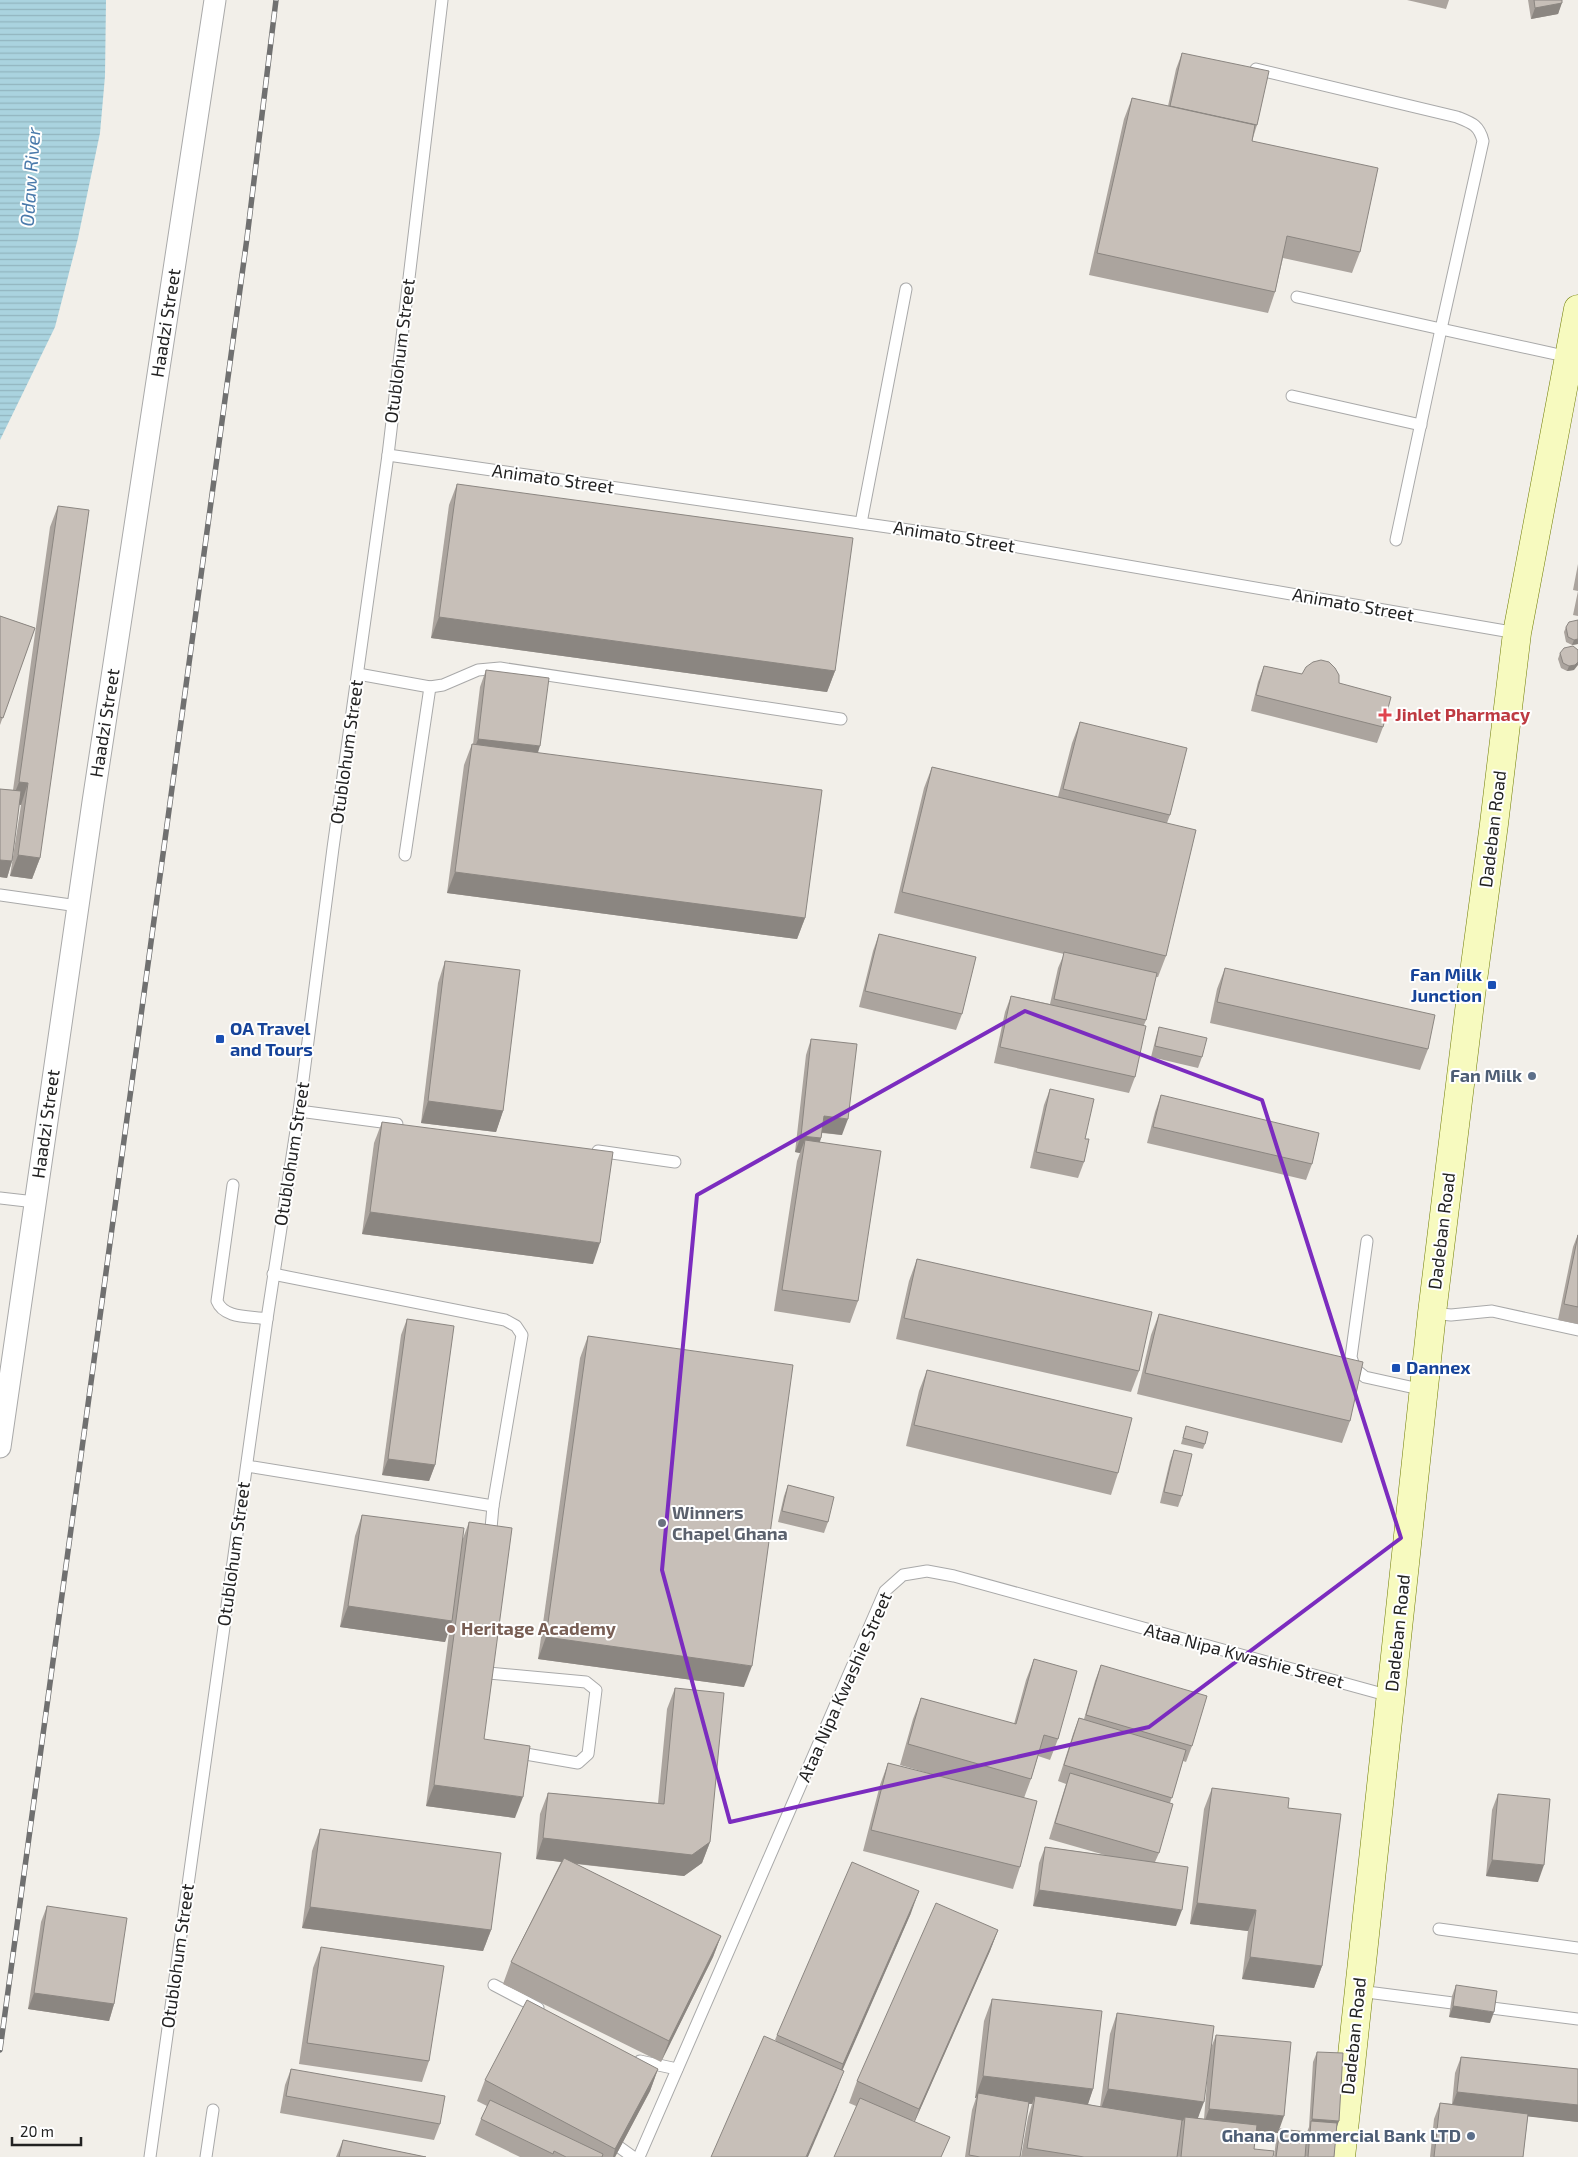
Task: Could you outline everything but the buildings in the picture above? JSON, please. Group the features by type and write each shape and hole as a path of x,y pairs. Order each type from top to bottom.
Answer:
{"street":[{"name":"Haadzi Street","path":"0,1447 78,906 215,0"},
{"name":"Dadeban Road","path":"1341,2157 1432,1313 1517,633 1578,309"}],"lane":[{"name":"Otublohum Street","path":"150,2157 273,1274 299,1111 388,455 442,0"},
{"path":"1244,67 1457,117 1469,122 1480,130 1483,141 1396,540"},
{"path":"861,523 906,289"},
{"path":"1297,297 1569,357"},
{"path":"1292,396 1421,425"},
{"name":"Animato Street","path":"388,455 978,540 1517,633"},
{"path":"358,674 430,687 442,685 478,670 500,668 842,719"},
{"path":"405,855 430,687"},
{"path":"0,895 78,906"},
{"path":"299,1111 408,1126"},
{"path":"586,1150 675,1162"},
{"path":"233,1185 217,1301 226,1313 267,1318"},
{"path":"0,1198 35,1202"},
{"path":"1367,1241 1351,1357 1355,1369 1365,1377 1424,1390"},
{"path":"273,1274 505,1320 516,1326 522,1335 493,1506 489,1555"},
{"path":"1432,1313 1451,1315 1492,1311 1578,1330"},
{"path":"246,1466 493,1506"},
{"name":"Ataa Nipa Kwashie Street","path":"638,2157 885,1591 903,1575 927,1571 954,1576 1392,1696"},
{"path":"478,1672 586,1682 596,1690 588,1754 578,1763 505,1751"},
{"path":"1439,1929 1578,1948"},
{"path":"494,1986 546,2012"},
{"path":"1359,1991 1578,2019"},
{"path":"632,2077 635,2059 677,2069"},
{"path":"206,2157 213,2110"},
{"path":"609,2125 607,2132 608,2140 633,2157"}],"highlighted area":[{"path":"1025,1011 1262,1100 1401,1538 1149,1727 730,1822 662,1570 697,1195"}],"water":[{"name":"Odaw River","path":"0,0 106,0 105,76 100,133 78,238 55,327 0,440"}],"railway":[{"path":"0,2050 247,238 276,0"}],"place":[{"name":"Jinlet Pharmacy","path":"1385,715"},
{"name":"Fan Milk Junction","path":"1492,985"},
{"name":"OA Travel and Tours","path":"220,1039"},
{"name":"Fan Milk","path":"1532,1076"},
{"name":"Dannex","path":"1396,1368"},
{"name":"Winners Chapel Ghana","path":"662,1523"},
{"name":"Heritage Academy","path":"451,1629"},
{"name":"Ghana Commercial Bank LTD","path":"1471,2136"}]}
